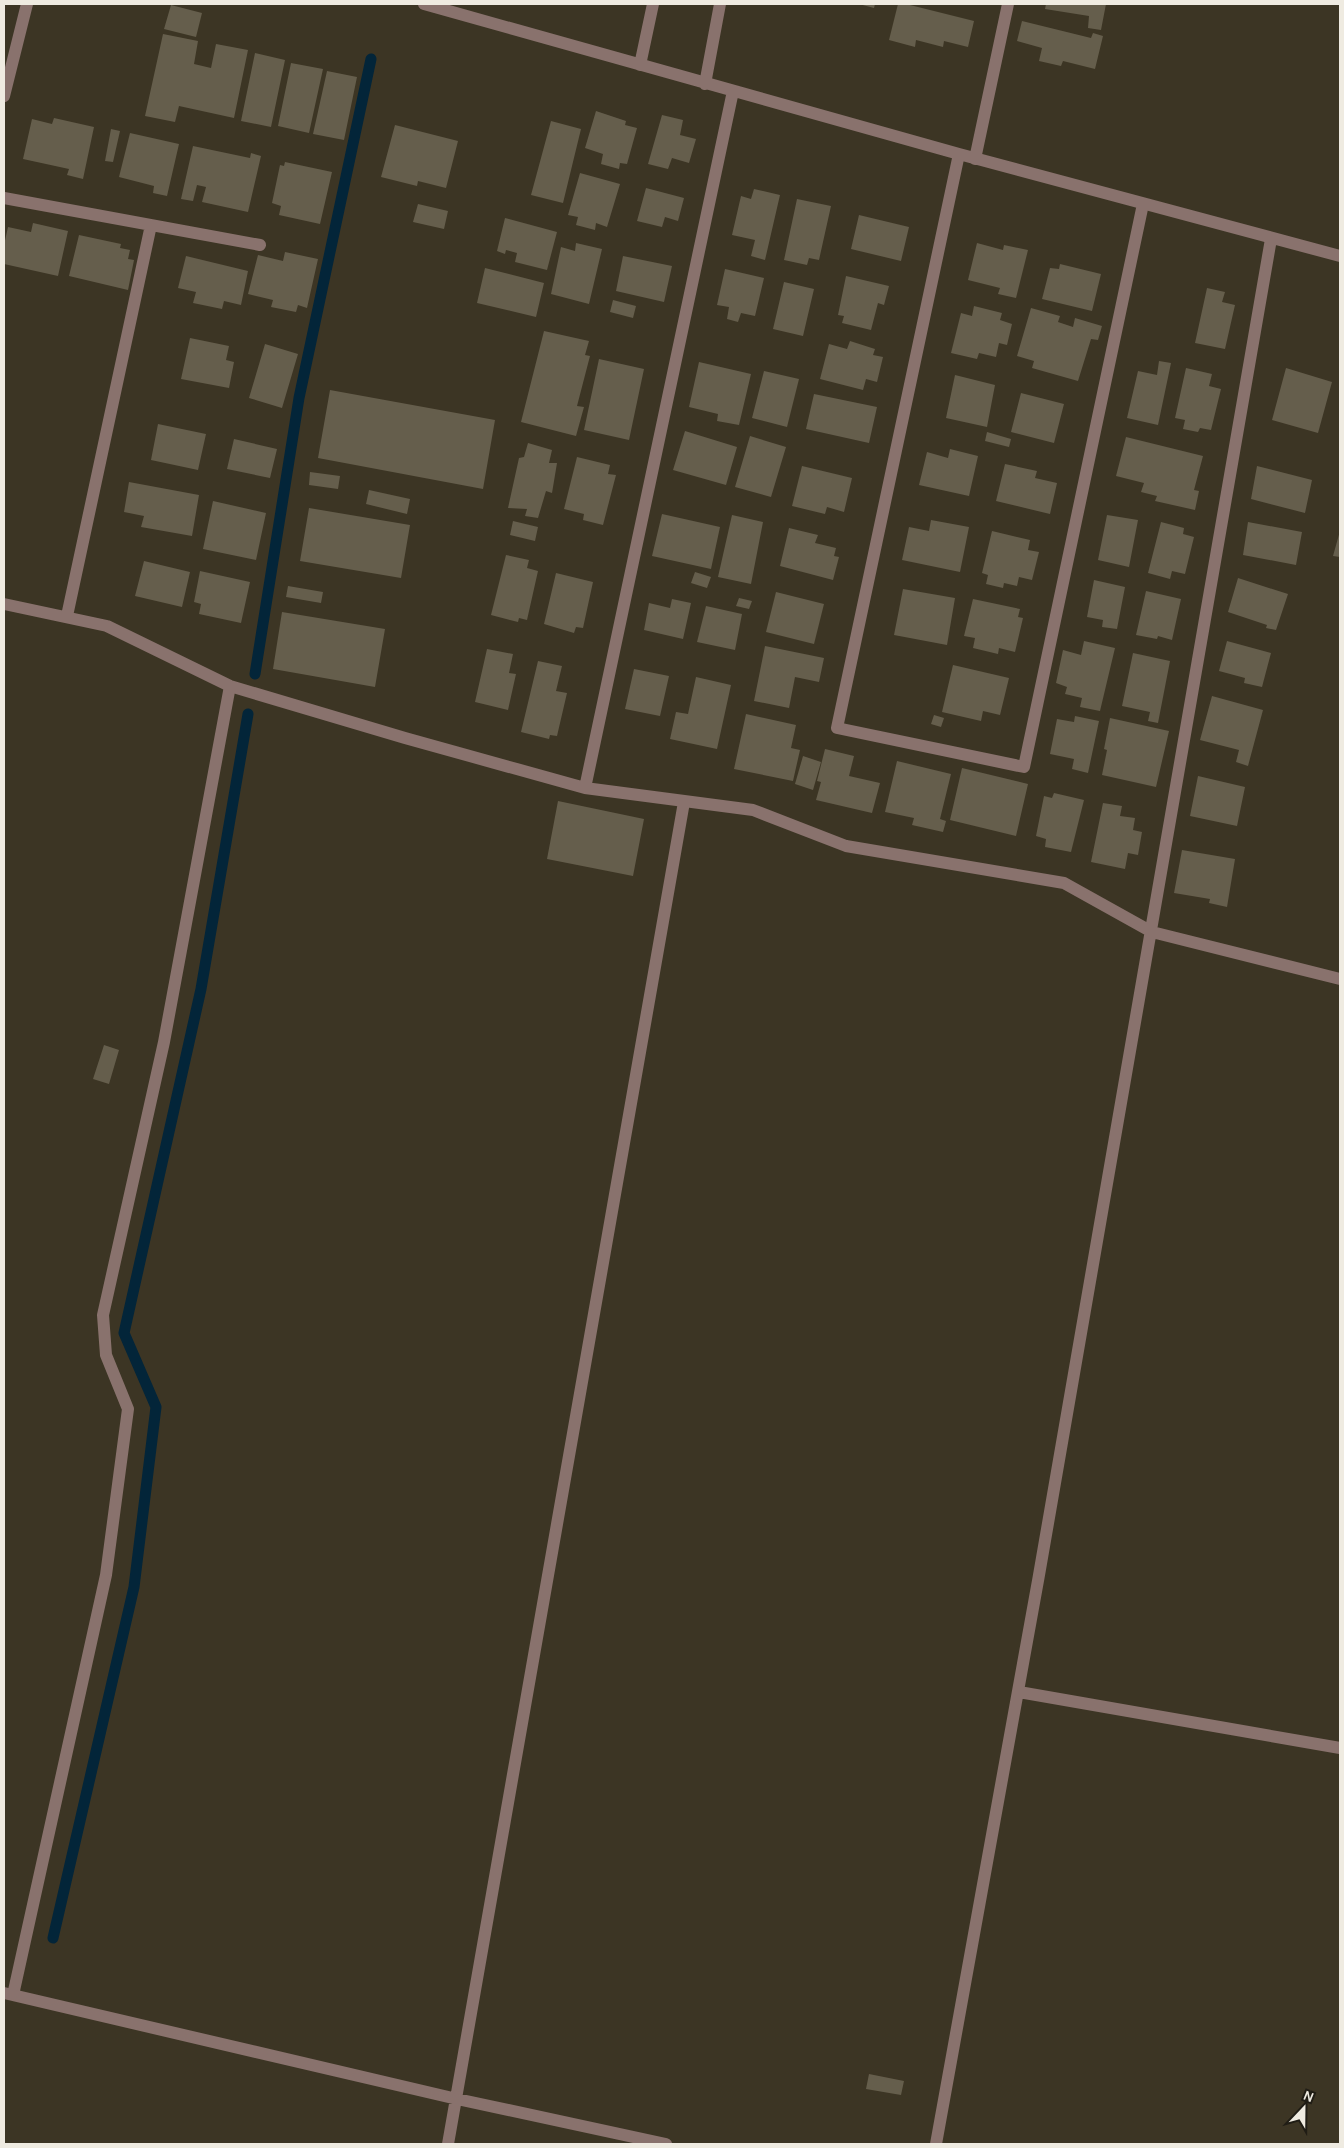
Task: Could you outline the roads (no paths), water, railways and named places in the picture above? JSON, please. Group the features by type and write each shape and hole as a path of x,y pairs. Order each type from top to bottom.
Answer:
{"street":[{"path":"4,96 27,4"},
{"path":"424,4 975,159 1340,256"},
{"path":"640,65 653,4"},
{"path":"705,84 720,4"},
{"path":"975,159 1008,4"},
{"path":"585,788 733,91"},
{"path":"959,154 836,728 1024,767 1143,204"},
{"path":"4,198 260,245"},
{"path":"67,616 151,225"},
{"path":"936,2144 1019,1692 1271,239"},
{"path":"4,604 107,626 230,686 404,738 585,788 753,810 846,846 1064,883 1152,932 1340,979"},
{"path":"230,686 164,1042 103,1315 106,1355 128,1409 106,1575 8,1994 457,2098 666,2144"},
{"path":"448,2144 684,802"},
{"path":"1019,1692 1340,1748"}],"waterway":[{"path":"255,674 299,398 371,59"},
{"path":"53,1938 134,1587 156,1407 124,1333 201,989 248,714"}]}
